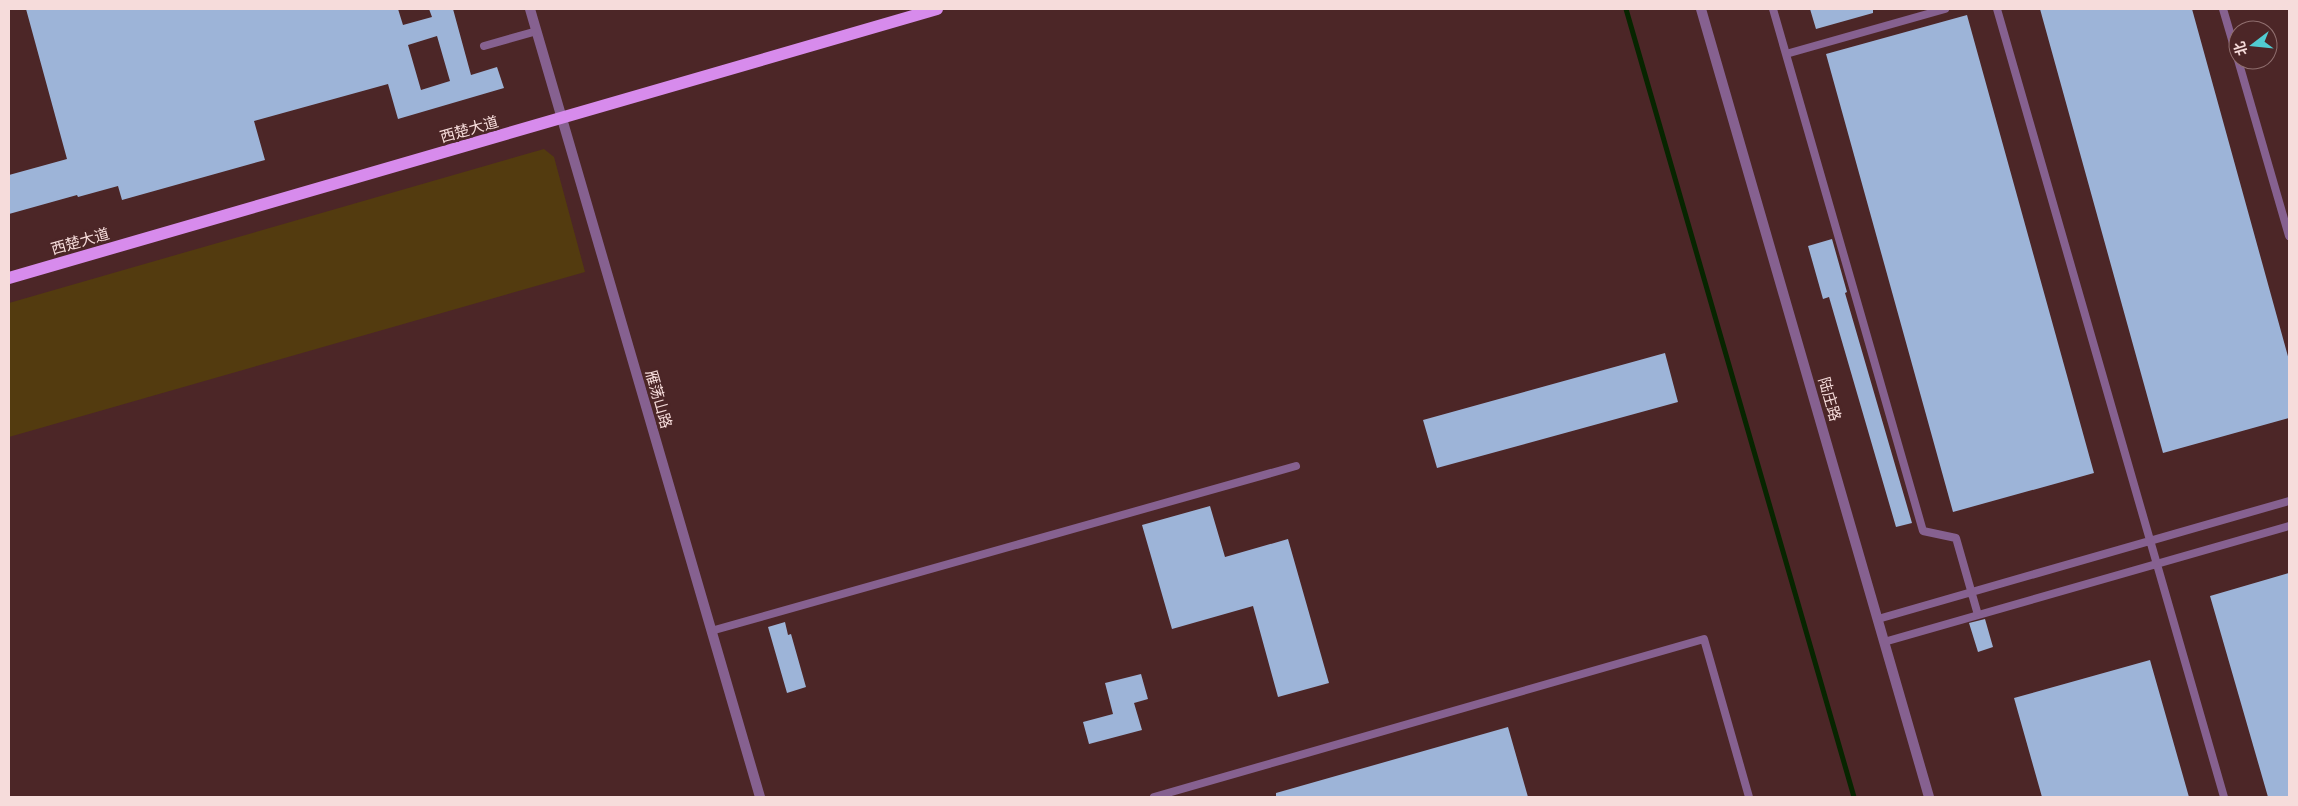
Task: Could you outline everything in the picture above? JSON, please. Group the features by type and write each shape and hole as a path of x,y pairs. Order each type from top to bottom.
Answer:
{"main road":[{"name":"西楚大道","path":"9,278 937,9"}],"street":[{"name":"雁荡山路","path":"530,9 760,797"},
{"name":"陆庄路","path":"1701,9 1929,797"}],"lane":[{"path":"1773,9 1923,531 1956,538 1978,615"},
{"path":"1786,54 1945,9"},
{"path":"1997,9 2224,797"},
{"path":"2223,9 2228,26"},
{"path":"484,46 537,31"},
{"path":"2241,70 2289,236"},
{"path":"711,631 1296,466"},
{"path":"1878,619 2289,501"},
{"path":"1884,642 2289,526"},
{"path":"1154,797 1704,639 1749,797"}],"shaded area":[{"path":"544,149 554,157 585,272 9,437 9,303"}],"building":[{"path":"26,9 398,9 403,25 432,17 429,9 453,9 471,75 497,67 504,88 398,119 388,84 254,121 265,160 122,200 118,186 9,214 9,175 67,159","holes":["437,36 450,81 421,90 408,45"]},
{"path":"1810,9 1873,9 1873,13 1816,29"},
{"path":"2040,9 2192,9 2289,360 2289,418 2163,453"},
{"path":"1967,15 2094,473 1953,512 1826,54"},
{"path":"1832,239 1847,292 1845,293 1912,523 1896,527 1829,297 1823,299 1808,246"},
{"path":"1665,353 1678,402 1437,468 1423,420"},
{"path":"1210,506 1225,557 1288,539 1329,683 1278,697 1253,606 1172,629 1142,525"},
{"path":"2289,573 2289,797 2268,797 2210,596"},
{"path":"1985,619 1993,647 1978,652 1969,623"},
{"path":"785,622 788,635 791,634 806,687 787,693 768,627"},
{"path":"2150,660 2189,797 2042,797 2014,698"},
{"path":"1141,674 1148,699 1134,703 1142,730 1089,744 1083,722 1113,714 1105,683"},
{"path":"1508,727 1528,797 1276,797 1276,793"}],"waterway":[{"path":"1626,9 1854,797"}]}
